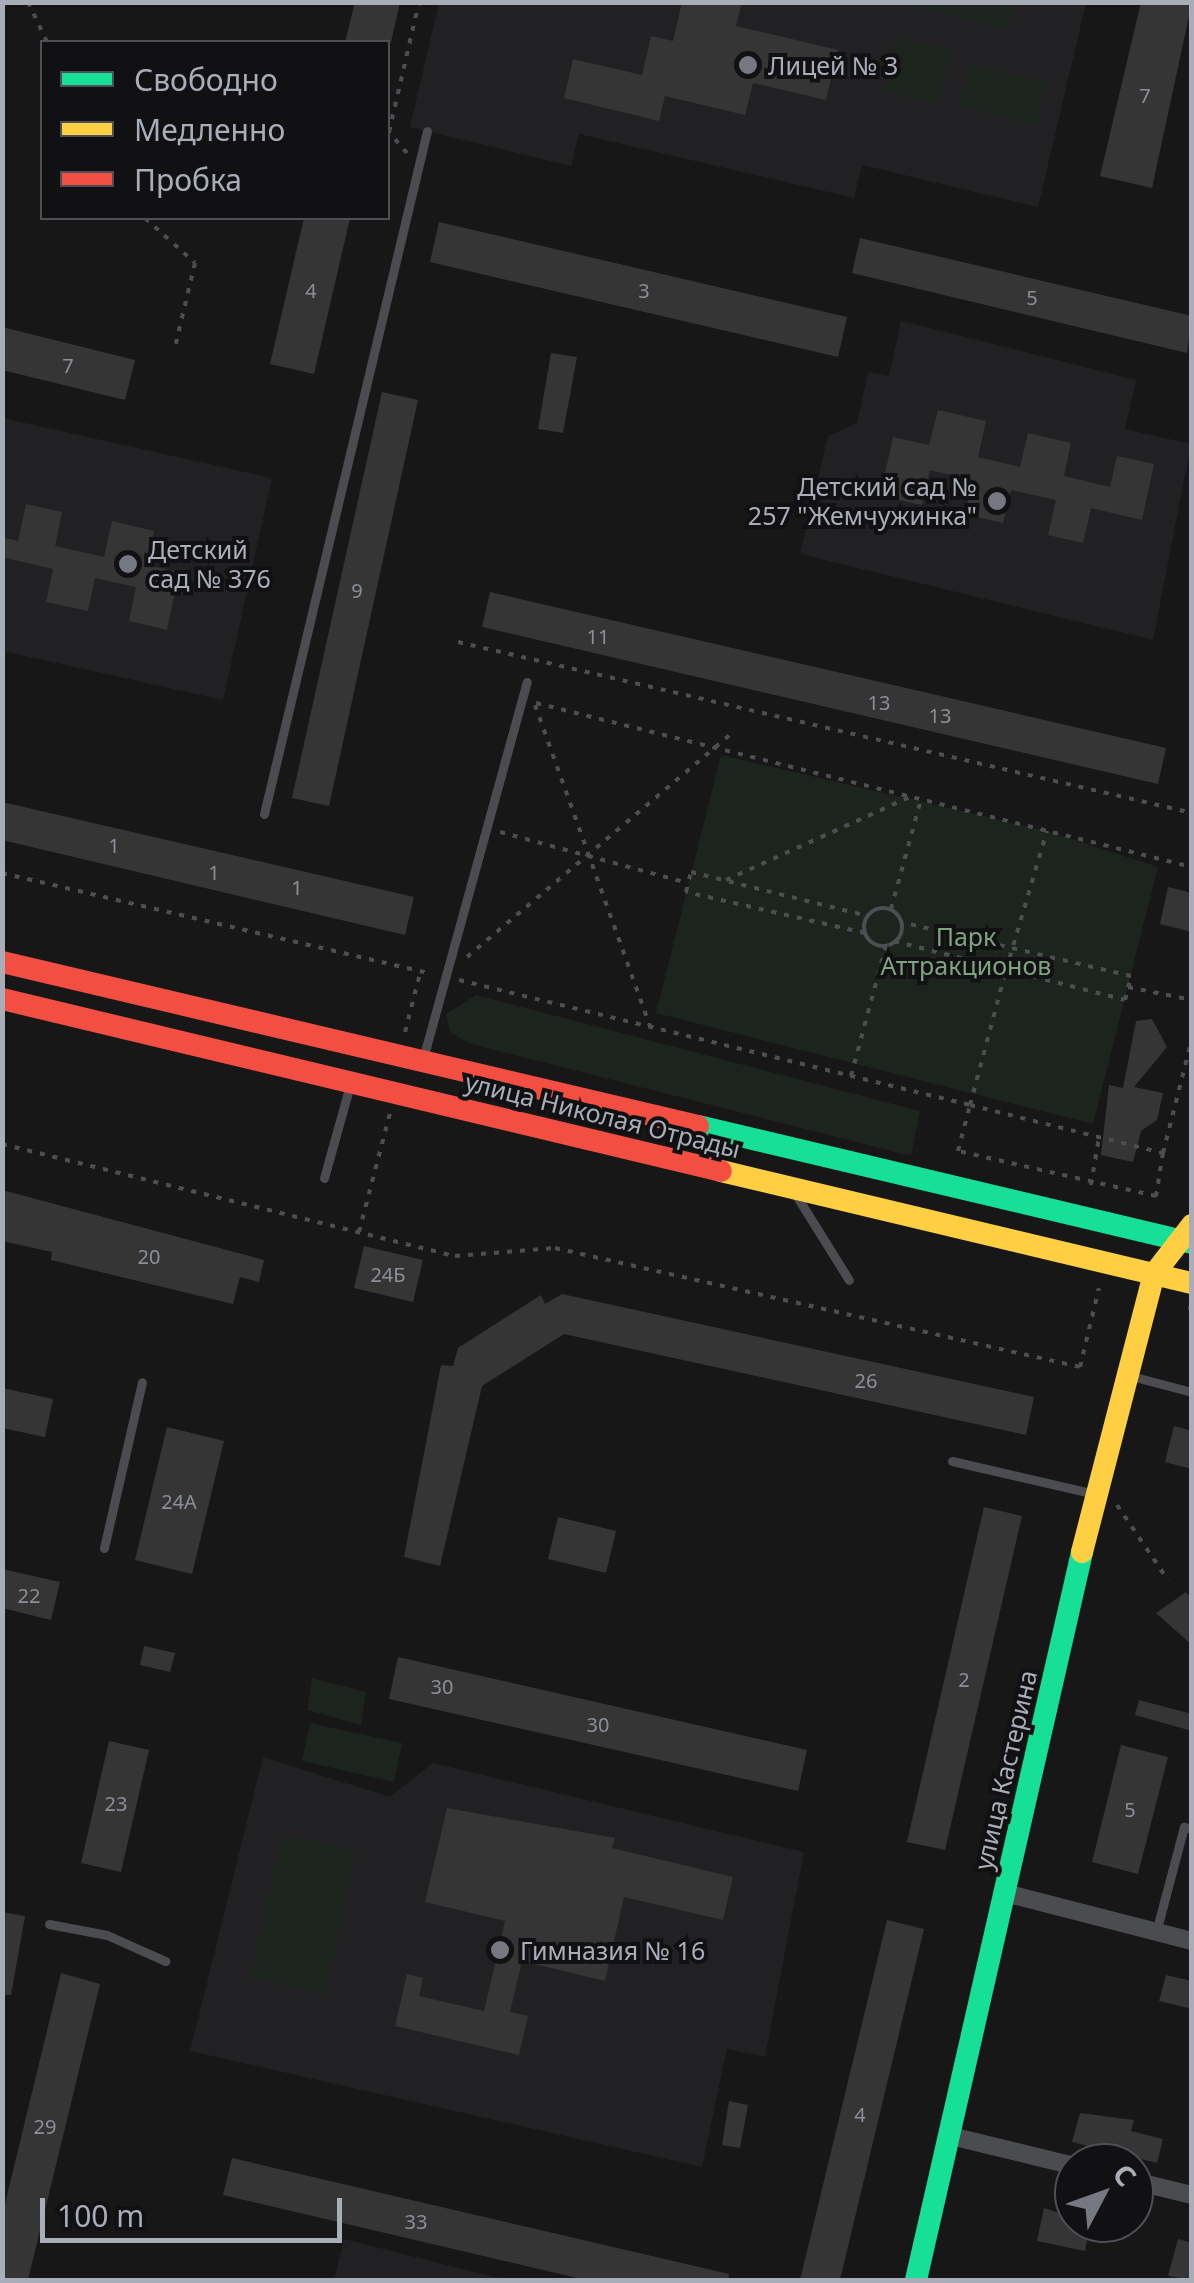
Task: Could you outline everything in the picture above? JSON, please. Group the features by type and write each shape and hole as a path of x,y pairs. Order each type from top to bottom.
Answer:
{"main road":[{"name":"улица Николая Отрады","path":"2,962 1190,1237"},
{"name":"улица Николая Отрады","path":"2,999 1192,1283"},
{"path":"1154,1274 1190,1237"},
{"name":"улица Кастерина","path":"916,2280 1095,1494 1154,1274"}],"street":[{"path":"1005,1893 1192,1941"},
{"path":"951,2136 1054,2161"},
{"path":"1154,2185 1192,2195"}],"lane":[{"path":"264,814 427,131"},
{"path":"422,1062 527,682"},
{"path":"324,1178 350,1082"},
{"path":"792,1188 849,1280"},
{"path":"1126,1375 1192,1392"},
{"path":"104,1548 142,1382"},
{"path":"952,1461 1095,1494"},
{"path":"1156,1932 1184,1828 1192,1830"},
{"path":"49,1924 107,1935 166,1961"}],"path":[{"path":"28,2 46,40"},
{"path":"390,128 419,2"},
{"path":"390,133 418,167"},
{"path":"147,220 195,263 175,347"},
{"path":"458,642 1192,812"},
{"path":"527,682 650,1027"},
{"path":"534,702 1192,867"},
{"path":"444,976 731,734"},
{"path":"726,880 910,796"},
{"path":"891,909 921,799"},
{"path":"484,828 688,884"},
{"path":"1047,831 958,1151 1156,1196 1192,1038"},
{"path":"886,946 865,933 686,892 691,872 867,916 891,909"},
{"path":"2,873 444,976 1164,1153"},
{"path":"851,1076 886,946 894,942 1124,1000 1131,976 902,922 891,909"},
{"path":"865,933 867,916"},
{"path":"894,942 902,922"},
{"path":"403,1041 421,971"},
{"path":"1128,986 1192,1000"},
{"path":"358,1232 390,1113"},
{"path":"1091,1184 1099,1137"},
{"path":"2,1144 455,1256 554,1248 1080,1367 1099,1288"},
{"path":"1192,1302 1192,1322"},
{"path":"1095,1494 1121,1508 1168,1580"}],"shaded area":[{"name":"Лицей № 3","path":"439,3 1086,3 1038,207 862,165 854,198 579,134 571,166 410,127"},
{"name":"Детский сад № 257 \"Жемчужинка\"","path":"901,321 1136,380 1125,429 1191,444 1153,640 800,554 828,436 857,423 868,372 889,376"},
{"name":"Детский сад № 376","path":"3,418 272,478 223,700 3,651"},
{"name":"Гимназия № 16","path":"263,1757 390,1797 433,1763 804,1852 765,2057 727,2049 702,2167 190,2051"},
{"path":"344,2239 506,2280 334,2280"}],"green space":[{"path":"901,3 1014,3 1008,29"},
{"path":"895,36 952,50 938,105 882,91"},
{"path":"969,63 1046,82 1036,125 958,106"},
{"name":"Парк Аттракционов","path":"721,755 1047,831 1158,867 1093,1124 656,1013"},
{"path":"476,995 920,1111 911,1156 468,1043 450,1032 446,1014"},
{"path":"312,1678 366,1692 361,1725 307,1710"},
{"path":"310,1723 402,1743 394,1782 302,1761"},
{"path":"281,1835 356,1851 326,1994 251,1978"}],"building":[{"path":"355,2 400,2 391,42 346,40"},
{"path":"682,2 742,2 736,26 838,50 826,100 753,83 745,115 665,96 659,121 564,98 573,59 642,75 651,36 673,41"},
{"path":"1141,2 1192,2 1152,188 1100,176"},
{"path":"304,220 350,220 314,374 270,364"},
{"path":"439,222 847,317 838,357 430,262"},
{"path":"860,238 1192,316 1187,353 852,273"},
{"path":"2,327 135,360 125,400 2,370"},
{"path":"551,353 577,357 563,433 538,429"},
{"path":"382,392 418,400 329,806 292,798"},
{"path":"938,410 986,421 978,457 1020,467 1028,433 1071,443 1064,476 1110,487 1117,456 1154,464 1142,520 1091,508 1083,543 1048,535 1056,500 1011,490 1003,523 965,514 973,480 930,470 922,505 880,496 893,437 929,445"},
{"path":"26,504 62,512 55,546 104,557 112,521 154,531 147,565 179,572 167,630 129,621 136,587 95,578 88,611 46,602 53,569 2,557 2,537 18,541"},
{"path":"490,592 1166,748 1158,784 482,627"},
{"path":"2,802 414,897 405,935 2,840"},
{"path":"1168,887 1192,893 1192,932 1160,924"},
{"path":"1152,1019 1167,1047 1134,1087 1163,1093 1157,1120 1141,1131 1133,1162 1101,1155 1109,1085 1123,1088 1136,1021"},
{"path":"2,1190 264,1260 259,1282 240,1277 233,1304 51,1260 52,1252 2,1241"},
{"path":"364,1246 423,1260 413,1302 354,1288"},
{"path":"562,1294 1034,1397 1026,1435 564,1334 482,1386 440,1566 404,1557 441,1365 453,1366 458,1348 541,1295 545,1304"},
{"path":"2,1388 53,1399 45,1437 2,1428"},
{"path":"1174,1426 1192,1431 1192,1469 1165,1462"},
{"path":"167,1427 224,1441 192,1574 135,1560"},
{"path":"984,1507 1022,1516 945,1850 907,1842"},
{"path":"558,1517 616,1531 606,1573 548,1559"},
{"path":"2,1569 60,1582 51,1620 2,1608"},
{"path":"1186,1592 1192,1600 1192,1645 1156,1613"},
{"path":"144,1646 175,1653 170,1672 140,1665"},
{"path":"398,1657 807,1750 798,1791 389,1699"},
{"path":"1139,1700 1192,1714 1192,1731 1135,1715"},
{"path":"109,1741 149,1750 121,1872 81,1863"},
{"path":"1121,1745 1168,1757 1138,1874 1092,1862"},
{"path":"447,1808 615,1838 612,1848 733,1877 723,1920 624,1897 605,1981 522,1961 510,2012 528,2016 519,2055 395,2026 407,1974 423,1978 419,1996 484,2011 505,1921 425,1902"},
{"path":"2,1912 25,1916 11,1995 2,1995"},
{"path":"887,1920 924,1929 840,2280 800,2280"},
{"path":"61,1973 100,1984 28,2280 2,2280 2,2216"},
{"path":"1166,1975 1192,1981 1192,2009 1159,2001"},
{"path":"729,2101 748,2105 740,2148 722,2145"},
{"path":"1080,2113 1134,2120 1131,2131 1163,2139 1157,2163 1154,2143 1072,2142"},
{"path":"232,2158 729,2274 728,2280 586,2280 223,2195"},
{"path":"1044,2208 1054,2211 1054,2243 1086,2243 1085,2251 1037,2241"},
{"path":"1178,2239 1192,2243 1192,2280 1168,2276"}],"traffic: fast":[{"path":"698,1126 1192,1243"},
{"path":"916,2280 1082,1552"}],"traffic: slow":[{"path":"721,1171 1192,1283"},
{"path":"1082,1552 1154,1274 1192,1225"}],"traffic: jam":[{"path":"2,962 698,1126"},
{"path":"2,999 721,1171"}],"place":[{"name":"Лицей № 3","path":"748,65"},
{"name":"Детский сад № 257 \"Жемчужинка\"","path":"997,501"},
{"name":"Детский сад № 376","path":"128,564"},
{"name":"Гимназия № 16","path":"500,1950"}]}
